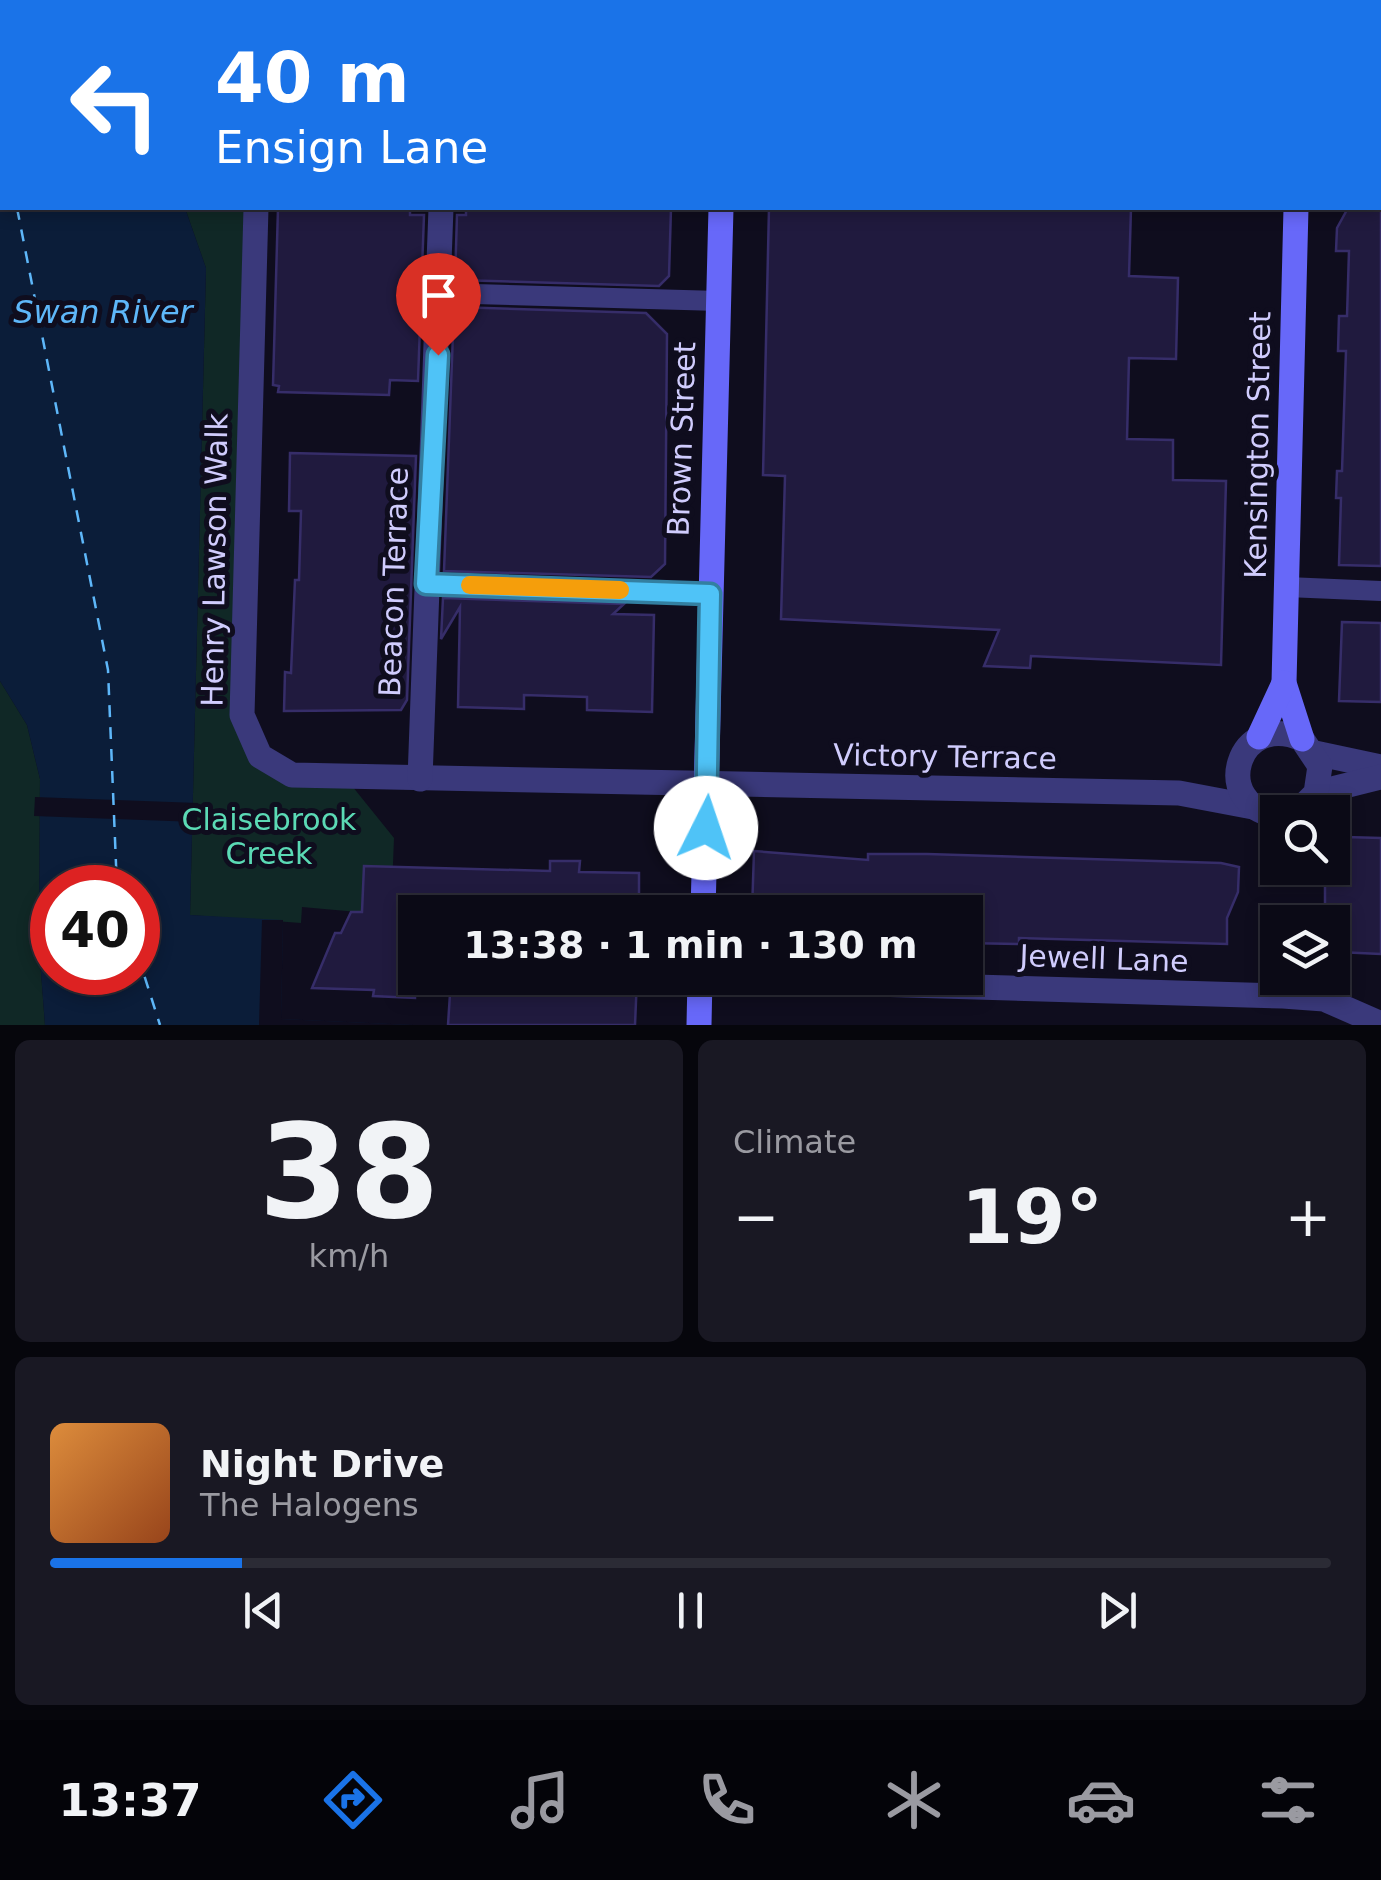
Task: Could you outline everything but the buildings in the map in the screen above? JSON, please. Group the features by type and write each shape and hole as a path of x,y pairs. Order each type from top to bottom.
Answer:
{"street":[{"name":"Henry Lawson Walk","path":"256,210 242,715 260,756 292,775 709,786"},
{"name":"Beacon Terrace","path":"420,779 441,210"},
{"name":"Brown Street","path":"704,895 721,210"},
{"name":"Kensington Street","path":"1296,210 1284,683 1308,746"},
{"name":"Kensington Street","path":"1259,738 1284,683"},
{"path":"1252,808 1243,796 1238,768 1241,756 1259,738 1281,732 1308,746 1381,766"},
{"path":"1308,746 1320,766 1316,794 1381,777"},
{"name":"Victory Terrace","path":"1179,793 1238,768"},
{"name":"Victory Terrace","path":"709,786 1179,793 1260,810"},
{"name":"Jewell Lane","path":"983,987 1324,999 1381,1024"},
{"path":"699,1025 700,995"}],"lane":[{"path":"439,294 718,301"},
{"path":"426,584 710,594"},
{"path":"1287,587 1381,590"}],"green space":[{"name":"Claisebrook Creek","path":"186,210 256,210 242,715 261,756 344,776 394,838 391,915 302,907 301,923 190,915 206,268"},
{"path":"0,681 27,725 40,779 39,865 30,865 30,995 43,995 45,1025 0,1025"}],"water":[{"name":"Swan River","path":"0,210 186,210 206,268 190,915 283,920 281,1019 413,1025 45,1025 43,995 160,995 160,865 39,865 40,779 27,725 0,681"}],"pier":[{"path":"35,797 198,803 197,822 34,816"},
{"path":"262,920 283,920 281,1019 413,1025 259,1025"}],"ferry route":[{"path":"17,210 108,670 116,865"},
{"path":"150,995 160,1025"}],"slow traffic":[{"path":"470,585 620,590"}],"route":[{"path":"438,355 426,584 710,594 706,828"}]}
